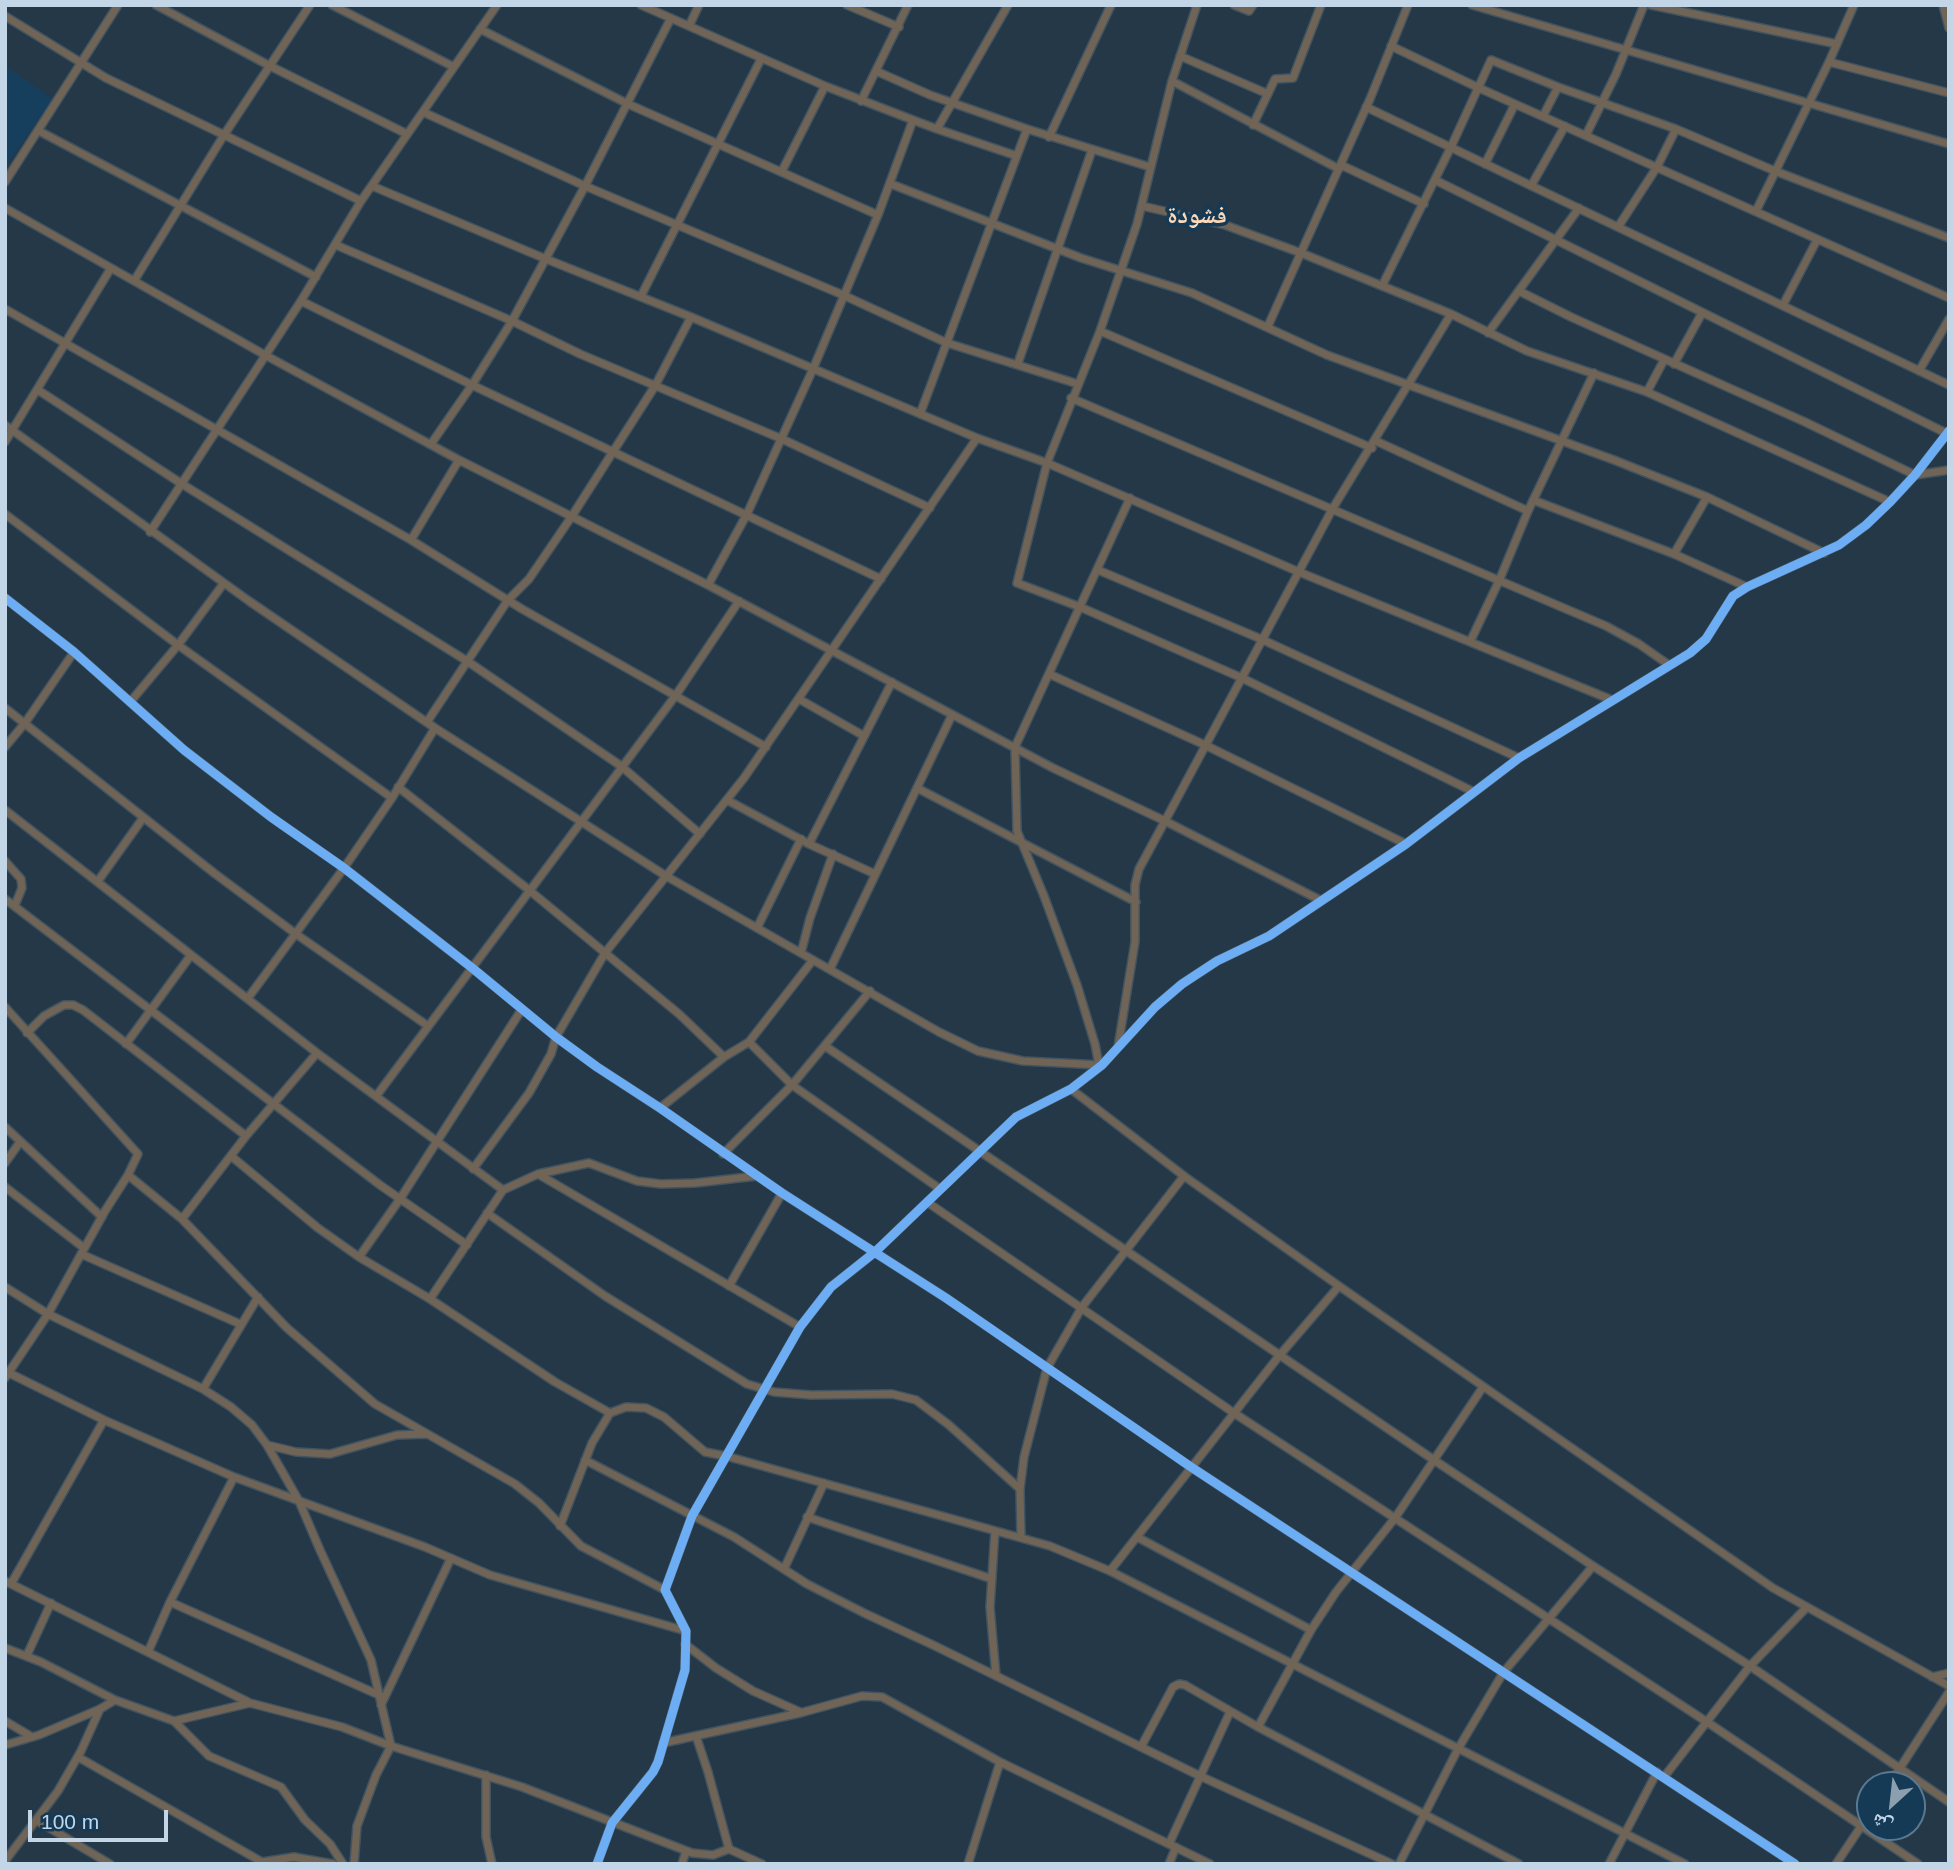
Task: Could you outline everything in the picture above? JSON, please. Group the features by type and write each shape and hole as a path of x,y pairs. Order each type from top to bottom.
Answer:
{"street":[{"path":"5,182 118,5"},
{"path":"156,5 270,66 407,134"},
{"path":"134,281 224,135 310,5"},
{"path":"332,5 454,67"},
{"path":"150,532 301,301 361,201 497,5"},
{"path":"641,5 861,101 1017,156"},
{"path":"689,26 699,5"},
{"path":"847,5 898,26"},
{"path":"861,101 908,5"},
{"path":"937,129 1008,5"},
{"path":"1049,137 1111,5"},
{"path":"1197,5 1172,82 1142,206 1122,271 1047,463 1017,583 1080,607 1241,678 1474,792"},
{"path":"1234,5 1249,11 1253,5"},
{"path":"1253,125 1275,79 1293,78 1321,5"},
{"path":"1268,326 1340,167 1408,5"},
{"path":"1472,5 1949,144"},
{"path":"1586,135 1644,5"},
{"path":"1651,5 1838,44"},
{"path":"1756,211 1838,44 1854,5"},
{"path":"1943,5 1949,29"},
{"path":"5,16 117,84 361,201"},
{"path":"431,444 512,321 671,18"},
{"path":"480,29 628,104 878,215"},
{"path":"1391,46 1949,298"},
{"path":"1180,56 1268,94"},
{"path":"641,296 761,59"},
{"path":"1382,286 1424,204 1491,60 1558,88 1675,129 1775,171 1948,237"},
{"path":"1829,62 1949,93"},
{"path":"876,71 1027,130 1150,167"},
{"path":"1172,82 1253,125 1424,204"},
{"path":"782,171 825,86"},
{"path":"1543,116 1558,88"},
{"path":"1485,164 1515,104"},
{"path":"1366,107 1949,385"},
{"path":"423,112 585,186 843,295 947,343 1078,384"},
{"path":"708,585 747,514 813,369 891,184 913,120"},
{"path":"1531,186 1565,126"},
{"path":"1618,227 1657,167 1675,129"},
{"path":"920,414 1027,130"},
{"path":"39,131 316,277"},
{"path":"1017,363 1092,150"},
{"path":"665,1590 692,1516 800,1327 831,1287 876,1252 1016,1117 1072,1089 1182,984 1217,961 1269,936 1406,844 1519,758 1706,639 1733,596 1824,553 1866,526 1915,475 1948,432 1435,180"},
{"path":"891,184 993,222 1057,250 1192,293 1314,349 1561,439 1707,497 1824,553"},
{"path":"372,186 977,438 1047,463 1299,572 1612,700"},
{"path":"1142,206 1225,225 1301,253 1451,314 1527,351 1647,392 1889,502"},
{"path":"5,208 265,355 459,460 739,601 952,715 1320,900"},
{"path":"1488,333 1578,208"},
{"path":"1783,305 1817,240"},
{"path":"336,244 512,321 580,354 782,439 930,508"},
{"path":"5,442 111,268"},
{"path":"1518,291 1915,475 1949,470"},
{"path":"301,301 611,452 881,579"},
{"path":"5,309 411,540 508,600 766,747"},
{"path":"1674,365 1702,313"},
{"path":"1118,1047 1135,942 1135,885 1139,869 1333,508 1374,445 1451,314"},
{"path":"427,722 508,600 529,579 572,516 655,386 691,317"},
{"path":"1919,371 1949,318"},
{"path":"1100,331 1528,511"},
{"path":"1647,392 1664,360"},
{"path":"1470,642 1561,439 1594,373"},
{"path":"38,390 182,484 467,661 621,766 700,834"},
{"path":"1072,398 1621,634 1669,665"},
{"path":"5,425 150,532 435,728 666,876 939,1032 978,1051 1023,1061 1100,1065"},
{"path":"474,1169 529,1093 551,1054 556,1037 605,953 766,747 977,438"},
{"path":"411,540 459,460"},
{"path":"1674,554 1707,497"},
{"path":"1100,1065 1077,985 1044,896 1020,842 1015,815 1015,747 1130,498"},
{"path":"1533,500 1674,554 1748,587"},
{"path":"5,514 178,645 391,798"},
{"path":"1098,570 1261,639 1519,758"},
{"path":"131,701 178,645 224,583"},
{"path":"5,598 74,652 184,750 271,817 344,868 556,1037 723,1154 876,1252 1191,1467 1795,1864"},
{"path":"377,1095 676,695 739,601"},
{"path":"5,747 74,652"},
{"path":"1049,674 1205,745 1406,844"},
{"path":"809,844 892,682"},
{"path":"799,699 864,736"},
{"path":"5,708 143,818 296,934 428,1026"},
{"path":"830,969 952,715"},
{"path":"248,998 344,868 435,728"},
{"path":"398,787 529,890 679,1014 724,1057"},
{"path":"917,788 1136,902"},
{"path":"727,800 809,844 875,874"},
{"path":"5,810 317,1053 503,1190"},
{"path":"98,881 143,818"},
{"path":"757,928 801,839"},
{"path":"801,953 810,918 833,854"},
{"path":"5,861 22,879 22,888 15,905"},
{"path":"5,899 273,1104 400,1199 467,1245"},
{"path":"126,1044 191,955"},
{"path":"660,1108 724,1057 749,1042 813,960"},
{"path":"723,1154 792,1085 870,991"},
{"path":"27,1033 44,1016 64,1005 73,1005 246,1136"},
{"path":"5,1007 138,1154 47,1314 6,1374 234,1477 490,1574 686,1631"},
{"path":"359,1257 400,1199 522,1009"},
{"path":"749,1042 792,1085 940,1189"},
{"path":"825,1046 1279,1356 1593,1566 1750,1666 1949,1802"},
{"path":"182,1219 246,1136 317,1053"},
{"path":"1072,1089 1184,1175 1339,1286 1773,1588 1949,1686"},
{"path":"5,1127 102,1217"},
{"path":"5,1163 20,1142"},
{"path":"231,1156 318,1228 359,1257 610,1413"},
{"path":"430,1299 503,1190 538,1174 589,1163 637,1181 660,1184 757,1176"},
{"path":"538,1174 800,1327"},
{"path":"128,1175 182,1219 287,1328 375,1404 515,1485 539,1503 580,1546 665,1590 686,1631 685,1670 653,1772 612,1823 597,1864"},
{"path":"1021,1538 1020,1489 1024,1457 1047,1368 1082,1307 1184,1175"},
{"path":"5,1187 83,1251 240,1324"},
{"path":"729,1286 782,1193"},
{"path":"927,1202 1234,1413 1707,1723 1856,1824"},
{"path":"487,1213 605,1296 747,1384 762,1390 811,1395 892,1394 916,1400 1020,1489"},
{"path":"1110,1572 1279,1356 1339,1286"},
{"path":"5,1287 47,1314 231,1407 252,1424 267,1445 299,1501 371,1660 391,1746 376,1775 357,1826 354,1864"},
{"path":"202,1390 258,1297"},
{"path":"1258,1727 1311,1630 1351,1572 1395,1518 1483,1387"},
{"path":"560,1526 584,1460 610,1413 626,1407 646,1408 664,1417 705,1452 1050,1546 1110,1572 1294,1663 1685,1864"},
{"path":"104,1420 8,1583 250,1703 342,1727 391,1746 486,1775 686,1851 703,1856 729,1849 762,1864"},
{"path":"267,1445 296,1452 330,1454 397,1435 427,1434"},
{"path":"584,1460 734,1537 807,1584 864,1613 1200,1776 1392,1864"},
{"path":"148,1652 170,1602 234,1477"},
{"path":"784,1569 824,1483"},
{"path":"807,1517 992,1579"},
{"path":"995,1531 990,1607 996,1676"},
{"path":"1137,1537 1311,1630"},
{"path":"381,1705 451,1558"},
{"path":"1399,1864 1458,1749 1503,1673 1593,1566"},
{"path":"170,1602 379,1695"},
{"path":"27,1655 51,1604"},
{"path":"1609,1864 1661,1775 1707,1723 1750,1666 1806,1608"},
{"path":"685,1644 716,1668 754,1691 800,1713"},
{"path":"5,1648 27,1655 115,1700 174,1721 209,1756 281,1787 289,1794 305,1820 330,1844 343,1864"},
{"path":"1933,1677 1949,1673"},
{"path":"1142,1747 1172,1687 1179,1684 1519,1864"},
{"path":"1899,1769 1949,1692"},
{"path":"663,1743 800,1713 862,1696 882,1697 1000,1762 1210,1864"},
{"path":"5,1745 32,1737 100,1709 115,1700"},
{"path":"174,1721 250,1703"},
{"path":"5,1861 58,1791 78,1757 100,1709"},
{"path":"1169,1864 1173,1846 1200,1776 1230,1712"},
{"path":"5,1721 32,1737"},
{"path":"696,1736 729,1849"},
{"path":"78,1757 255,1859 268,1863 294,1857 333,1864"},
{"path":"968,1864 1000,1762"},
{"path":"486,1775 486,1837 492,1864"},
{"path":"36,1820 110,1864"},
{"path":"1836,1864 1856,1833"},
{"path":"1882,1841 1918,1864"},
{"path":"682,1864 686,1851"},
{"path":"1363,1864 1368,1853"}],"shaded area":[{"path":"5,66 53,99 5,167"}],"cycle path":[{"path":"597,1864 612,1823 658,1762 685,1670 686,1631 665,1590 692,1516 800,1327 831,1287 875,1252 1016,1117 1071,1089 1102,1065 1155,1007 1182,984 1217,961 1269,936 1406,844 1519,758 1690,653 1706,639 1733,596 1839,545 1866,525 1915,475 1949,431"},
{"path":"5,598 74,652 184,750 271,817 344,868 597,1067 782,1193 946,1298 1191,1467 1795,1864"}],"district":[{"name":"فشودة","path":"1197,216"}]}
